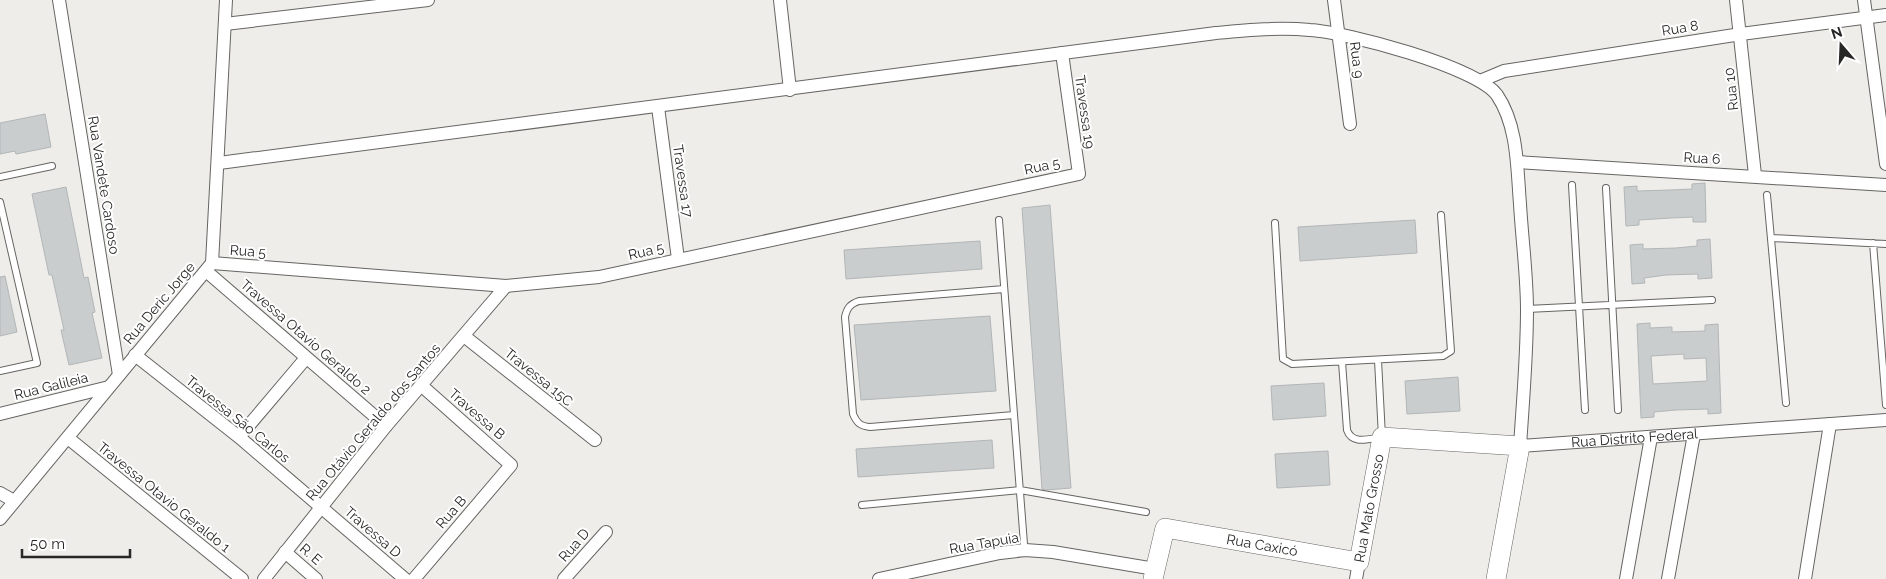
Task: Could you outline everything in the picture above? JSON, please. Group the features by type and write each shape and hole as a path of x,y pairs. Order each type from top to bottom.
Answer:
{"street":[{"name":"Rua Vandete Cardoso","path":"59,0 119,375"},
{"name":"Rua Deric Jorge","path":"0,519 209,267 219,163 226,0"},
{"path":"225,24 428,0"},
{"path":"780,0 790,90"},
{"name":"Rua 9","path":"1334,0 1350,124"},
{"name":"Rua 10","path":"1736,0 1755,175"},
{"path":"1864,0 1886,164"},
{"name":"Rua 8","path":"1480,81 1504,71 1741,34 1886,15"},
{"path":"219,163 1251,30 1310,30 1339,33 1428,60 1480,81 1496,93 1511,129 1517,162 1527,309 1520,446 1496,579"},
{"name":"Travessa 19","path":"1062,53 1079,174"},
{"name":"Travessa 17","path":"658,107 678,259"},
{"name":"Rua 6","path":"1517,162 1755,175 1886,185"},
{"name":"Rua 5","path":"209,267 506,286 599,277 1079,174"},
{"name":"Travessa Otavio Geraldo 2","path":"209,267 306,358 386,426"},
{"name":"Rua Otávio Geraldo dos Santos","path":"264,579 386,426 506,286"},
{"name":"Travessa 15C","path":"464,336 595,440"},
{"name":"Travessa São Carlos","path":"135,355 239,437 322,507"},
{"path":"239,437 306,358"},
{"name":"Travessa B","path":"422,386 512,465"},
{"name":"Rua Galileia","path":"0,414 109,387"},
{"name":"Rua Distrito Federal","path":"1382,437 1520,446 1886,420"},
{"path":"1804,579 1830,424"},
{"path":"1668,579 1694,434"},
{"name":"Rua Mato Grosso","path":"1357,571 1382,437"},
{"path":"1626,579 1651,437"},
{"name":"Travessa Otavio Geraldo 1","path":"68,438 242,579"},
{"name":"Rua B","path":"414,579 512,465"},
{"path":"0,493 14,502"},
{"name":"Travessa D","path":"322,507 405,579"},
{"name":"Rua Caxicó","path":"1154,574 1165,528 1357,571"},
{"name":"Rua D","path":"564,579 606,532"},
{"name":"Rua Tapuia","path":"879,579 1024,547 1154,574"},
{"name":"R. E","path":"285,552 316,579"}],"lane":[{"path":"0,177 52,166"},
{"path":"1572,185 1585,410"},
{"path":"1606,188 1618,410"},
{"path":"1767,195 1786,403"},
{"path":"0,202 37,363 0,371"},
{"path":"1275,223 1283,359 1292,364 1342,362 1443,356 1451,351 1442,215"},
{"path":"999,220 1024,547"},
{"path":"1772,238 1886,244"},
{"path":"1872,243 1886,405"},
{"path":"1004,289 859,301 852,304 847,310 845,317 853,414 856,421 862,426 870,428 1014,415"},
{"path":"1527,309 1712,300"},
{"path":"1342,362 1349,436 1360,440 1382,437 1378,360"},
{"path":"862,505 1020,490 1146,512"}],"building":[{"path":"45,114 51,147 16,154 15,151 0,154 0,123"},
{"path":"1705,183 1706,222 1693,222 1693,217 1671,218 1639,220 1639,225 1626,226 1624,187 1637,186 1637,191 1692,189 1692,184"},
{"path":"66,187 84,278 88,277 95,312 92,313 102,358 69,365 61,330 64,330 52,275 49,275 32,194"},
{"path":"1050,205 1071,488 1046,490 1042,489 1022,208"},
{"path":"1415,220 1417,253 1300,261 1298,227"},
{"path":"1710,239 1712,278 1698,279 1698,274 1666,275 1644,278 1645,283 1632,284 1630,245 1643,244 1643,249 1676,248 1697,246 1697,240"},
{"path":"980,241 982,269 846,279 844,250"},
{"path":"5,276 17,332 0,336 0,277"},
{"path":"990,316 996,391 861,400 854,325"},
{"path":"1650,323 1650,328 1672,327 1672,332 1705,331 1705,325 1718,324 1721,413 1708,414 1708,409 1676,410 1654,412 1654,417 1641,418 1637,324","holes":["1684,354 1684,359 1706,358 1707,381 1653,384 1651,356"]},
{"path":"1458,377 1460,411 1407,414 1405,381"},
{"path":"1324,383 1326,416 1273,420 1271,386"},
{"path":"992,440 994,468 858,477 856,449"},
{"path":"1328,451 1330,485 1277,488 1275,454"}]}
